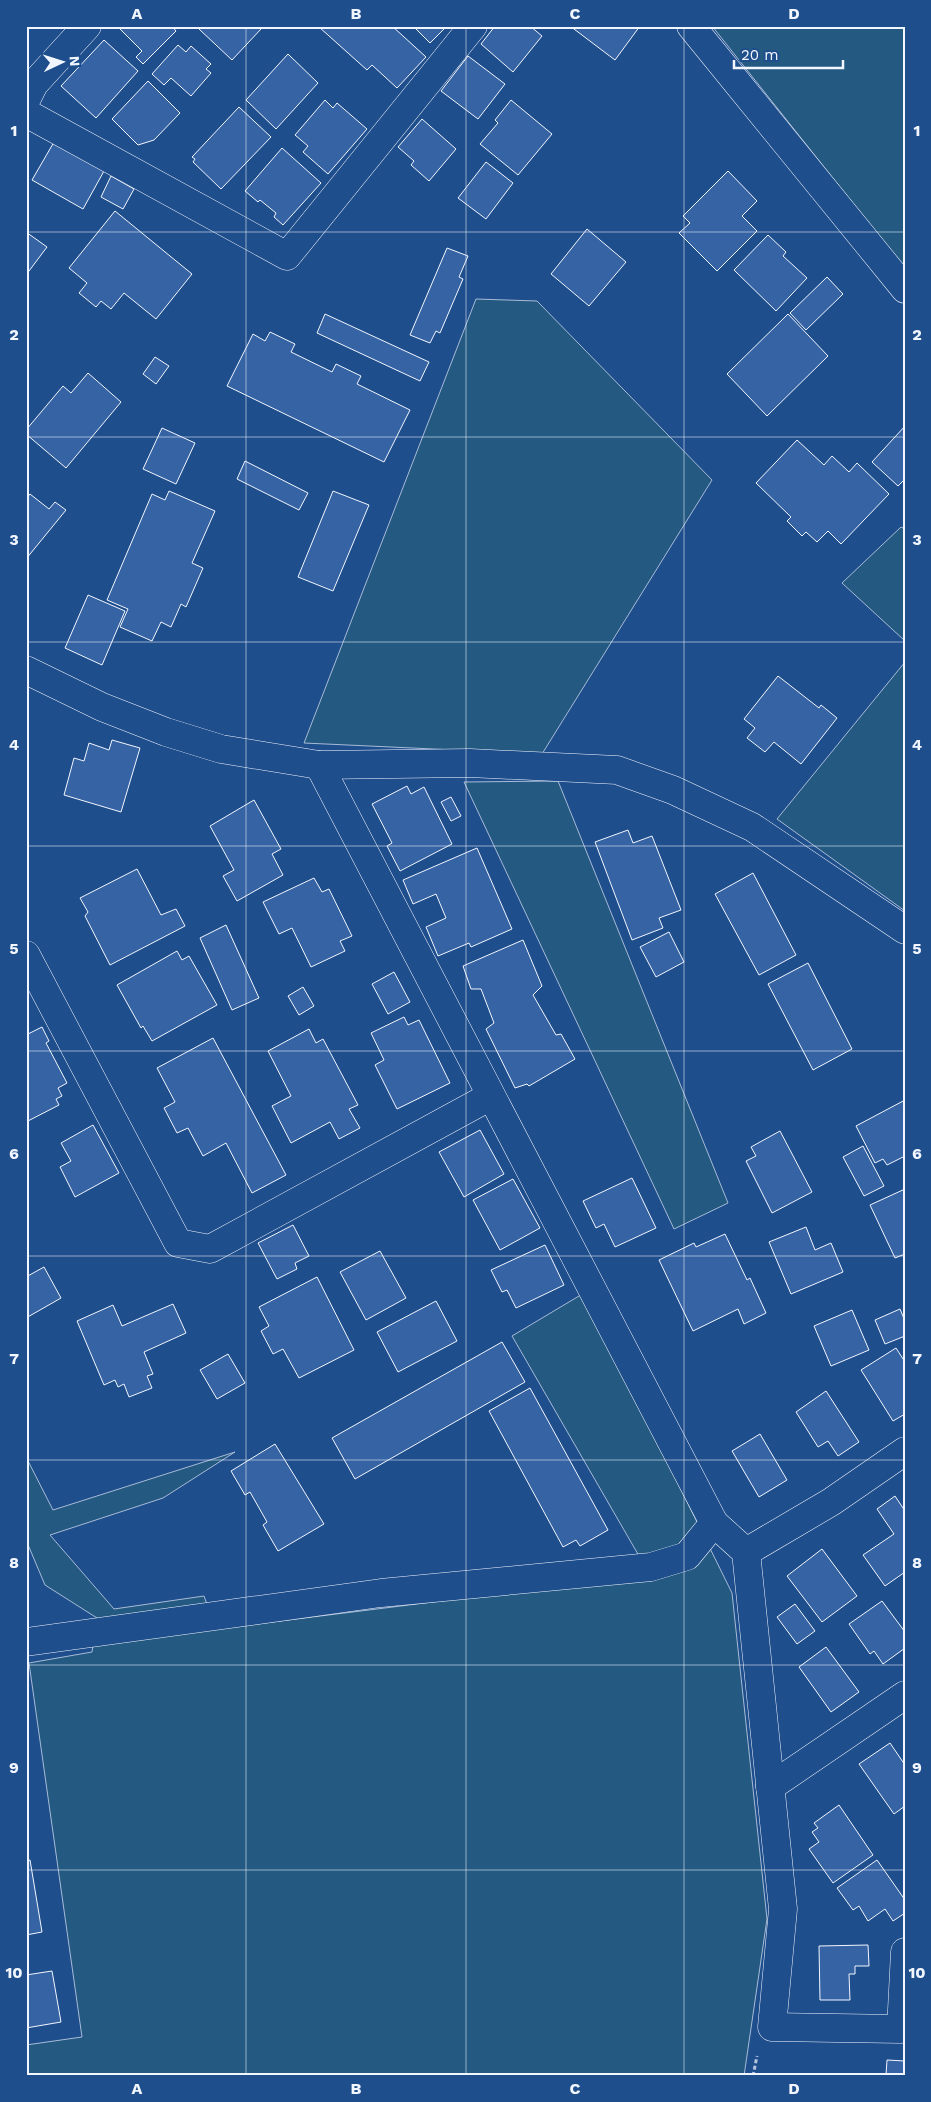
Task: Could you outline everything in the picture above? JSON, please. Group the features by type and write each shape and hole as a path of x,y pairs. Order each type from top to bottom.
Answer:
{"street":[{"path":"26,100 34,84 87,26"},
{"path":"26,113 287,256 473,26"},
{"path":"691,26 905,289"},
{"path":"26,670 102,707 166,732 221,749 319,765 470,764 617,770 673,790 752,827 905,930"},
{"path":"319,765 714,1523 746,1552 783,1909 772,2027 901,2029 905,1952"},
{"path":"26,956 178,1243 210,1249 491,1096"},
{"path":"746,1552 831,1502 905,1451"},
{"path":"26,1642 382,1593 651,1567 687,1556 714,1523"},
{"path":"770,1788 905,1695"}],"shaded area":[{"path":"712,26 905,26 905,269"},
{"path":"476,299 537,301 712,480 542,754 304,743"},
{"path":"901,527 905,529 905,641 842,583"},
{"path":"905,662 905,911 777,819"},
{"path":"558,781 728,1203 674,1229 464,782"},
{"path":"584,1293 732,1593 767,1919 744,2076 26,2076 26,2045 82,2037 29,1663 92,1652 97,1618 45,1585 26,1540 26,1457 53,1510 235,1452 163,1498 50,1535 114,1609 204,1596 216,1629 650,1575 512,1336"}],"building":[{"path":"122,26 159,26 161,29 163,26 172,26 176,31 143,64 136,57 142,51 120,29"},
{"path":"202,26 259,26 261,29 232,60 199,29"},
{"path":"392,26 426,57 397,88 372,65 367,70 319,27"},
{"path":"413,26 447,26 430,43"},
{"path":"495,26 530,26 542,36 513,72 481,44"},
{"path":"570,26 640,26 615,60"},
{"path":"104,40 138,71 96,118 61,86"},
{"path":"178,45 186,52 191,46 211,64 206,69 211,73 191,96 171,78 164,85 152,74"},
{"path":"288,54 318,83 276,129 246,100"},
{"path":"468,56 505,84 478,119 441,91"},
{"path":"148,81 180,113 154,140 138,145 112,119"},
{"path":"325,100 333,108 337,103 367,129 328,174 303,152 308,146 295,135"},
{"path":"511,100 552,134 518,175 480,144 498,123 495,120"},
{"path":"239,107 271,137 221,189 193,162 195,159 192,157"},
{"path":"422,119 456,149 429,181 411,165 414,161 398,147"},
{"path":"54,142 104,171 83,209 32,180"},
{"path":"282,148 321,183 283,225 274,217 276,213 245,191"},
{"path":"486,162 513,183 486,219 458,198"},
{"path":"728,171 757,201 742,216 757,231 717,271 679,233 690,223 683,216"},
{"path":"111,176 134,189 123,209 101,197"},
{"path":"115,211 192,274 156,319 124,293 111,309 101,301 96,307 79,293 87,283 69,268"},
{"path":"587,229 626,262 589,306 551,274"},
{"path":"26,232 47,247 26,275"},
{"path":"768,235 786,252 783,256 807,278 776,311 734,270"},
{"path":"447,248 468,256 459,277 463,279 440,333 436,331 430,343 410,335"},
{"path":"827,277 843,294 806,330 790,313"},
{"path":"325,314 429,362 420,381 317,333"},
{"path":"788,314 828,356 767,416 727,374"},
{"path":"270,332 295,344 291,352 332,372 336,364 361,376 357,384 410,410 384,462 227,386 253,334 265,341"},
{"path":"155,357 169,366 156,384 143,374"},
{"path":"88,373 121,402 66,468 26,434 26,430 63,386 71,393"},
{"path":"905,426 905,479 898,486 872,462"},
{"path":"162,428 195,443 176,484 143,469"},
{"path":"797,440 824,465 832,456 849,472 857,463 889,494 841,544 828,531 817,542 806,532 802,536 787,521 791,517 756,483"},
{"path":"245,461 308,493 299,510 237,479"},
{"path":"169,491 215,511 192,563 203,568 186,607 181,604 171,627 161,622 152,641 120,627 128,609 107,600 152,494 165,500"},
{"path":"333,491 369,505 333,591 298,577"},
{"path":"30,494 49,509 55,502 66,510 26,559 26,499"},
{"path":"88,595 125,611 102,665 65,648"},
{"path":"778,676 819,708 821,705 837,718 801,764 774,742 765,752 747,738 755,728 744,719"},
{"path":"112,740 140,748 121,812 64,795 74,758 84,761 89,743 109,750"},
{"path":"407,786 411,794 424,787 452,844 400,871 387,846 392,843 372,804"},
{"path":"451,797 461,816 451,821 441,802"},
{"path":"254,800 281,849 272,854 283,875 237,901 223,876 234,870 210,826"},
{"path":"628,830 633,843 652,836 681,910 659,918 663,928 632,940 595,842"},
{"path":"477,848 512,929 471,947 469,943 438,956 426,927 446,918 436,894 413,904 403,880"},
{"path":"137,869 161,915 176,909 185,926 110,965 85,916 88,912 80,898"},
{"path":"753,873 796,955 759,975 715,894"},
{"path":"314,878 322,892 329,889 352,936 340,941 345,951 311,967 292,928 279,934 263,902"},
{"path":"226,925 259,998 232,1010 200,938"},
{"path":"669,932 684,962 656,977 640,947"},
{"path":"523,940 542,986 533,995 556,1035 561,1034 575,1059 529,1086 527,1084 515,1088 486,1029 494,1023 481,989 471,989 463,966"},
{"path":"177,951 182,960 189,956 217,1005 152,1041 143,1026 141,1028 117,985"},
{"path":"808,963 852,1049 813,1070 768,984"},
{"path":"394,972 410,1002 388,1014 372,984"},
{"path":"303,987 314,1006 299,1015 288,996"},
{"path":"404,1017 408,1025 419,1020 450,1083 397,1109 375,1065 384,1060 371,1033"},
{"path":"42,1027 49,1041 46,1043 67,1083 58,1088 62,1096 56,1099 59,1105 26,1122 26,1035"},
{"path":"309,1029 316,1043 323,1039 358,1105 349,1109 360,1128 339,1139 330,1122 291,1143 272,1106 291,1096 268,1051"},
{"path":"213,1038 286,1175 252,1193 226,1143 203,1156 188,1128 177,1133 164,1108 175,1102 157,1068"},
{"path":"905,1100 905,1156 887,1165 883,1159 875,1163 856,1126"},
{"path":"93,1125 119,1173 75,1197 60,1167 71,1161 61,1143"},
{"path":"480,1130 504,1174 464,1197 439,1152"},
{"path":"780,1131 812,1192 772,1213 746,1161 756,1156 751,1147"},
{"path":"863,1146 884,1186 864,1196 843,1157"},
{"path":"632,1178 656,1228 615,1247 604,1224 596,1228 583,1201"},
{"path":"513,1179 540,1228 500,1250 473,1200"},
{"path":"905,1189 905,1254 895,1258 870,1205"},
{"path":"293,1225 309,1256 295,1263 297,1269 277,1279 258,1243"},
{"path":"806,1227 815,1250 831,1243 843,1272 791,1294 769,1242"},
{"path":"725,1234 747,1280 750,1278 766,1313 744,1324 738,1309 693,1331 659,1260 694,1243 696,1247"},
{"path":"545,1245 564,1285 516,1308 507,1290 502,1292 491,1270"},
{"path":"380,1251 406,1298 366,1320 340,1272"},
{"path":"44,1267 61,1298 26,1318 26,1277"},
{"path":"317,1277 354,1350 299,1378 283,1349 273,1354 261,1331 269,1326 259,1307"},
{"path":"436,1301 457,1341 398,1372 377,1332"},
{"path":"173,1304 186,1333 144,1352 153,1374 147,1376 152,1388 129,1397 124,1384 118,1387 115,1380 104,1385 77,1321 113,1305 122,1326"},
{"path":"900,1309 905,1321 905,1336 885,1344 875,1320"},
{"path":"852,1310 869,1350 831,1366 814,1326"},
{"path":"502,1342 525,1382 355,1479 332,1438"},
{"path":"896,1348 905,1362 905,1414 893,1421 861,1370"},
{"path":"228,1354 245,1383 217,1399 200,1370"},
{"path":"530,1388 608,1530 580,1546 576,1540 563,1547 489,1411"},
{"path":"826,1391 859,1442 838,1456 828,1441 818,1447 796,1412"},
{"path":"760,1434 787,1480 759,1497 732,1451"},
{"path":"275,1444 324,1524 278,1551 263,1525 267,1522 250,1492 245,1495 231,1471"},
{"path":"895,1496 905,1511 905,1572 885,1586 863,1555 894,1534 877,1509"},
{"path":"822,1549 857,1596 822,1622 787,1576"},
{"path":"882,1601 905,1632 905,1648 883,1664 874,1651 870,1654 849,1624"},
{"path":"795,1604 815,1631 797,1644 777,1617"},
{"path":"826,1647 859,1692 831,1712 799,1667"},
{"path":"890,1743 905,1765 905,1806 894,1814 859,1764"},
{"path":"839,1805 873,1855 833,1883 809,1849 819,1842 812,1832 818,1828 814,1823"},
{"path":"30,1860 42,1932 26,1935 26,1861"},
{"path":"877,1860 905,1900 905,1913 893,1921 885,1909 868,1921 859,1906 853,1910 837,1888"},
{"path":"868,1945 869,1966 855,1966 855,1974 849,1974 850,2000 820,2000 819,1946"},
{"path":"52,1971 61,2022 26,2028 26,1975"},
{"path":"887,2060 905,2061 905,2076 873,2076 886,2075"}]}
